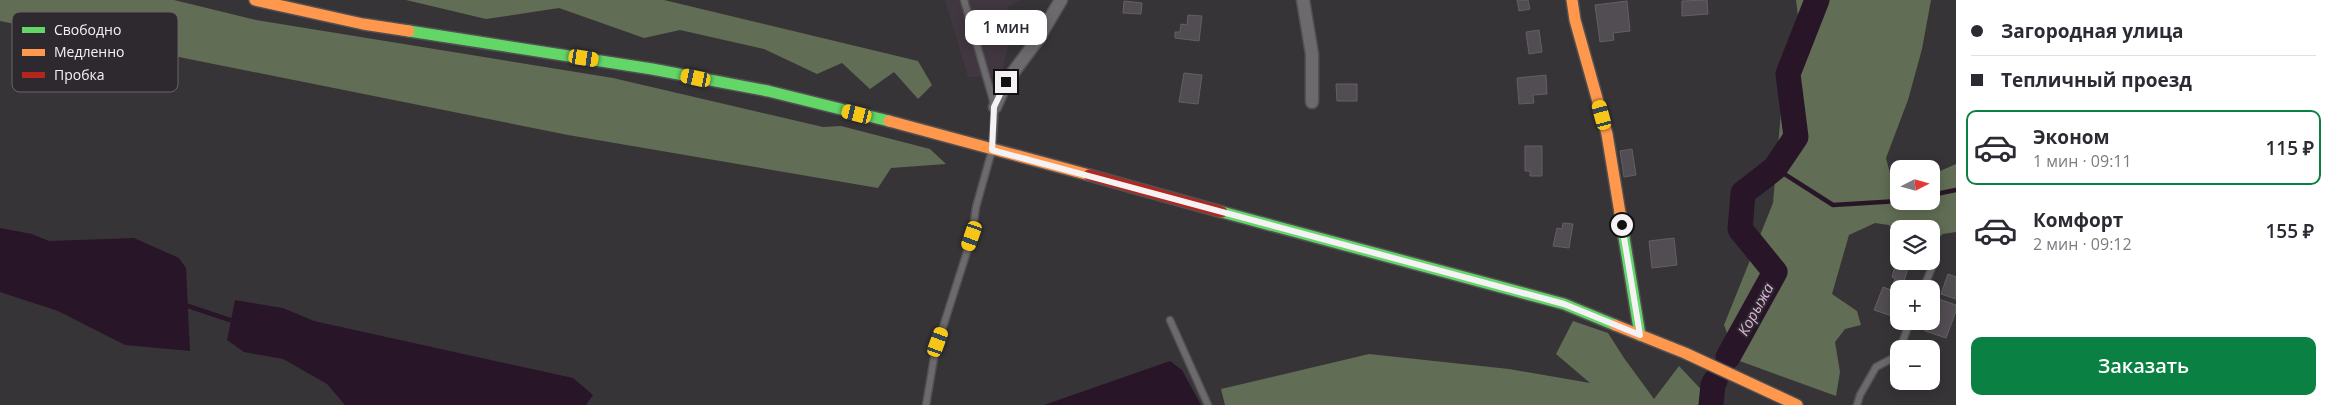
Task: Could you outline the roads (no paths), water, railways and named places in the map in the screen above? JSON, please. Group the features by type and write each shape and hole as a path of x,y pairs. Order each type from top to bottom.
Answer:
{"main road":[{"path":"255,0 363,24 652,69 768,91 948,136 992,150 1564,304 1685,353 1797,405"},
{"path":"1572,0 1608,134 1640,335"}],"street":[{"path":"994,107 1006,82 1038,39 1061,0"},
{"path":"1302,0 1312,54 1312,102"}],"lane":[{"path":"926,405 935,352 972,236 976,207 992,150 994,107 964,0"},
{"path":"1170,320 1208,405"},
{"path":"1857,405 1860,395 1876,367 1890,360"}],"waterway":[{"name":"Корыжа","path":"1728,357 1775,272 1740,229 1743,193 1775,168 1796,137 1788,74 1817,0"},
{"path":"1775,168 1833,205 1890,202"},
{"path":"1940,193 1956,190"},
{"path":"188,306 230,320"},
{"name":"Корыжа","path":"1711,405 1715,381"}]}
